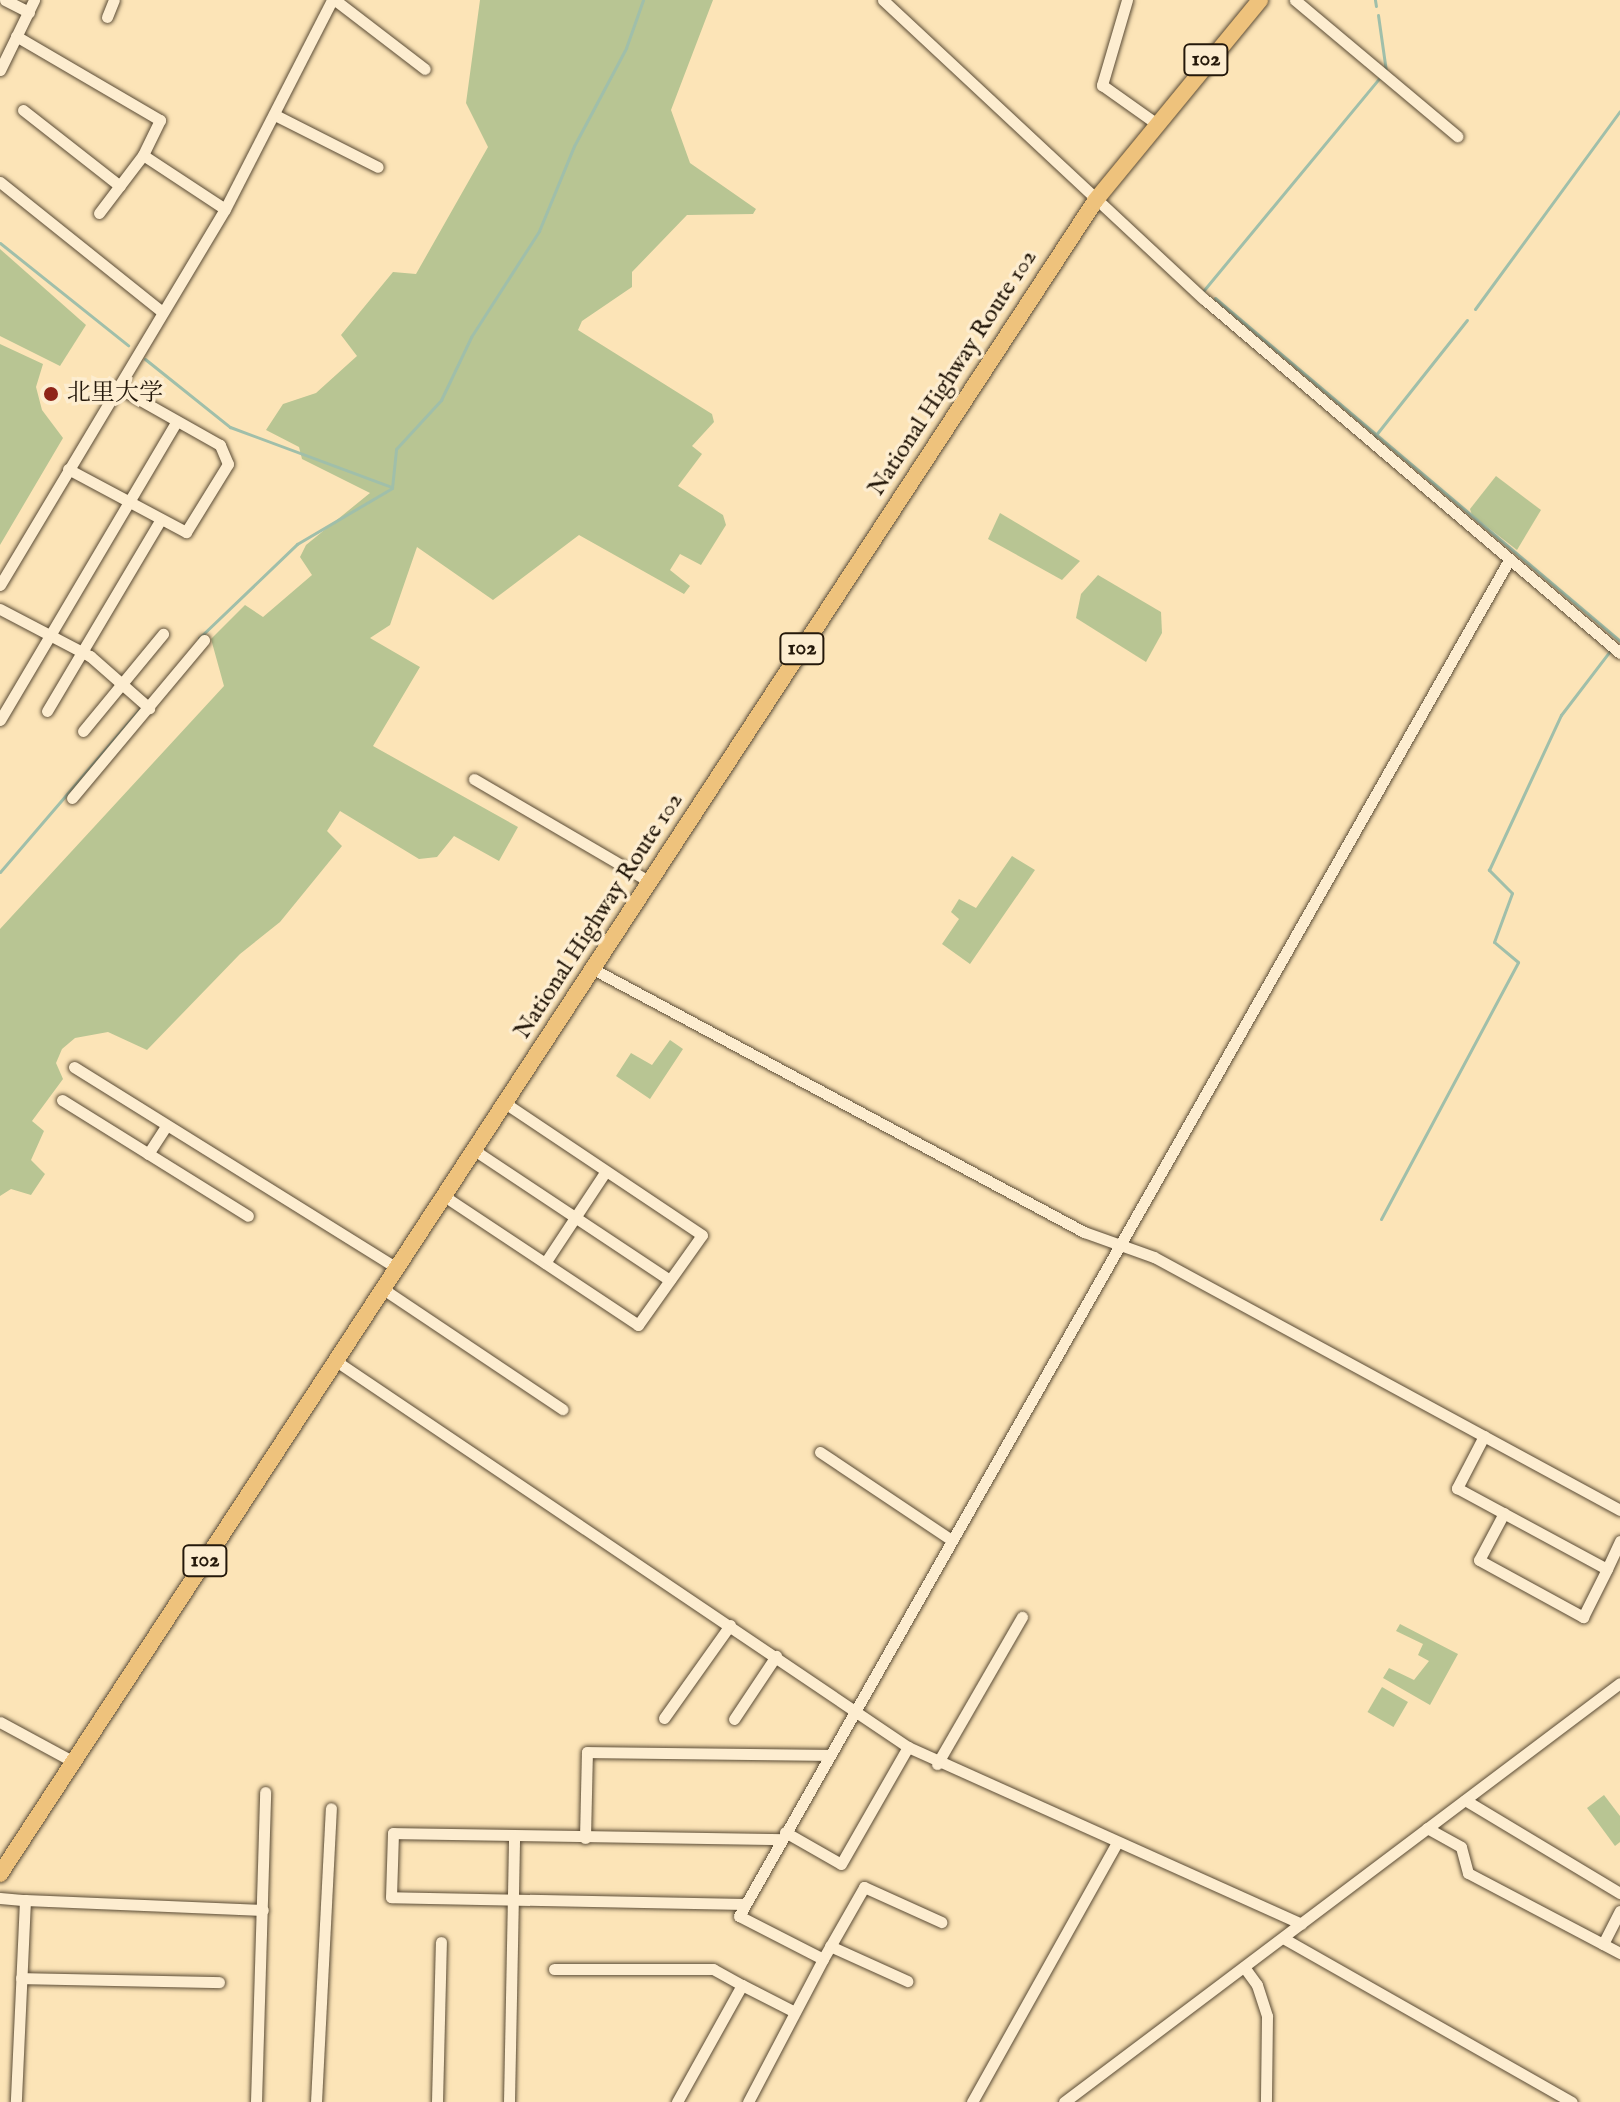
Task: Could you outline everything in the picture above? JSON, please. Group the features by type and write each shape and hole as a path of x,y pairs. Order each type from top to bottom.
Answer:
{"highway":[{"name":"National Highway Route 102","path":"0,1874 1095,201 1154,122 1260,0"}],"street":[{"path":"0,70 32,6 5,0"},
{"path":"107,17 114,0"},
{"path":"0,585 161,311 225,209 334,0 425,69"},
{"path":"883,0 1095,201 1620,653"},
{"path":"1127,0 1102,85 1154,122"},
{"path":"1295,0 1457,136"},
{"path":"16,36 160,120 143,155 99,213"},
{"path":"23,110 120,186"},
{"path":"275,115 378,167"},
{"path":"143,155 225,209"},
{"path":"0,182 161,311"},
{"path":"68,469 186,532 228,464 220,445 117,387"},
{"path":"0,720 177,421"},
{"path":"47,711 161,519"},
{"path":"823,1959 739,1916 950,1539 1509,560"},
{"path":"0,609 82,652 145,705"},
{"path":"83,731 163,634"},
{"path":"72,798 145,705 204,640"},
{"path":"474,779 650,882"},
{"path":"593,969 853,1112 1084,1232 1121,1244 1620,1510"},
{"path":"74,1067 397,1268"},
{"path":"62,1100 248,1216"},
{"path":"444,1196 638,1325 702,1235 505,1103"},
{"path":"148,1154 166,1126"},
{"path":"474,1150 670,1280"},
{"path":"545,1263 606,1171"},
{"path":"383,1289 562,1409"},
{"path":"336,1361 853,1711 937,1764 1301,1924"},
{"path":"1484,1436 1457,1488 1607,1569"},
{"path":"820,1452 950,1539"},
{"path":"1504,1513 1479,1560 1583,1617 1620,1541"},
{"path":"937,1764 1022,1617"},
{"path":"664,1718 730,1625"},
{"path":"734,1719 776,1656"},
{"path":"1064,2102 1620,1683"},
{"path":"0,1722 74,1762"},
{"path":"745,1904 513,1897 391,1897 393,1833 585,1838 783,1835 841,1864 908,1747"},
{"path":"585,1838 587,1752 829,1755"},
{"path":"256,2102 265,1792"},
{"path":"1465,1800 1620,1893"},
{"path":"316,2102 331,1808"},
{"path":"1427,1828 1461,1847 1468,1873 1620,1953"},
{"path":"509,2102 514,1837"},
{"path":"972,2102 1117,1843"},
{"path":"748,2102 864,1887 941,1922"},
{"path":"0,1898 263,1910"},
{"path":"16,2102 25,1900"},
{"path":"1603,1944 1620,1911"},
{"path":"1283,1938 1572,2102"},
{"path":"437,2102 441,1942"},
{"path":"830,1946 907,1981"},
{"path":"1244,1967 1257,1985 1267,2016 1266,2102"},
{"path":"554,1969 713,1969 795,2012"},
{"path":"21,1978 219,1982"},
{"path":"677,2102 742,1985"}],"green space":[{"path":"480,0 713,0 671,110 690,163 756,209 753,214 687,215 632,272 632,287 582,321 578,330 712,414 714,422 692,446 702,454 678,486 723,515 726,525 701,565 680,554 670,570 690,586 684,594 579,535 493,600 417,547 390,625 370,638 420,667 373,746 518,827 499,861 454,836 437,857 419,859 340,811 327,831 342,846 280,922 240,954 147,1050 108,1032 75,1038 62,1049 56,1063 63,1079 32,1121 44,1131 31,1160 45,1174 31,1195 11,1189 0,1196 0,929 224,686 211,639 245,605 263,617 312,575 300,557 306,545 370,493 302,459 299,447 266,430 283,404 316,393 357,356 341,335 393,272 416,274 488,147 466,103"},
{"path":"0,249 86,325 60,366 0,336"},
{"path":"0,344 43,364 36,387 42,410 63,438 0,545"},
{"path":"1496,476 1541,510 1517,550 1472,515 1470,509"},
{"path":"1000,513 1080,561 1062,580 988,539"},
{"path":"1098,575 1161,612 1162,633 1146,662 1076,618 1081,594"},
{"path":"1012,856 1035,870 970,964 942,944 959,919 951,912 959,899 976,908"},
{"path":"670,1040 683,1049 650,1099 616,1076 631,1053 652,1065"},
{"path":"1400,1624 1458,1654 1430,1705 1383,1678 1389,1668 1414,1680 1429,1661 1418,1655 1423,1644 1396,1631"},
{"path":"1382,1687 1408,1702 1393,1727 1368,1712"},
{"path":"1604,1795 1620,1816 1620,1842 1615,1846 1587,1808"}],"waterway":[{"path":"199,638 297,544 392,488 396,449 441,400 471,337 539,231 574,146 626,48 643,0"},
{"path":"1375,0 1376,6"},
{"path":"1378,15 1386,71"},
{"path":"1204,290 1380,77"},
{"path":"1475,309 1620,111"},
{"path":"0,243 128,345"},
{"path":"1215,298 1620,641"},
{"path":"1375,436 1467,320"},
{"path":"145,359 230,427 391,487"},
{"path":"1381,1219 1518,962 1494,942 1512,893 1489,870 1561,715 1610,651"},
{"path":"0,872 143,705"}],"place":[{"name":"北里大学","path":"51,394"}]}
